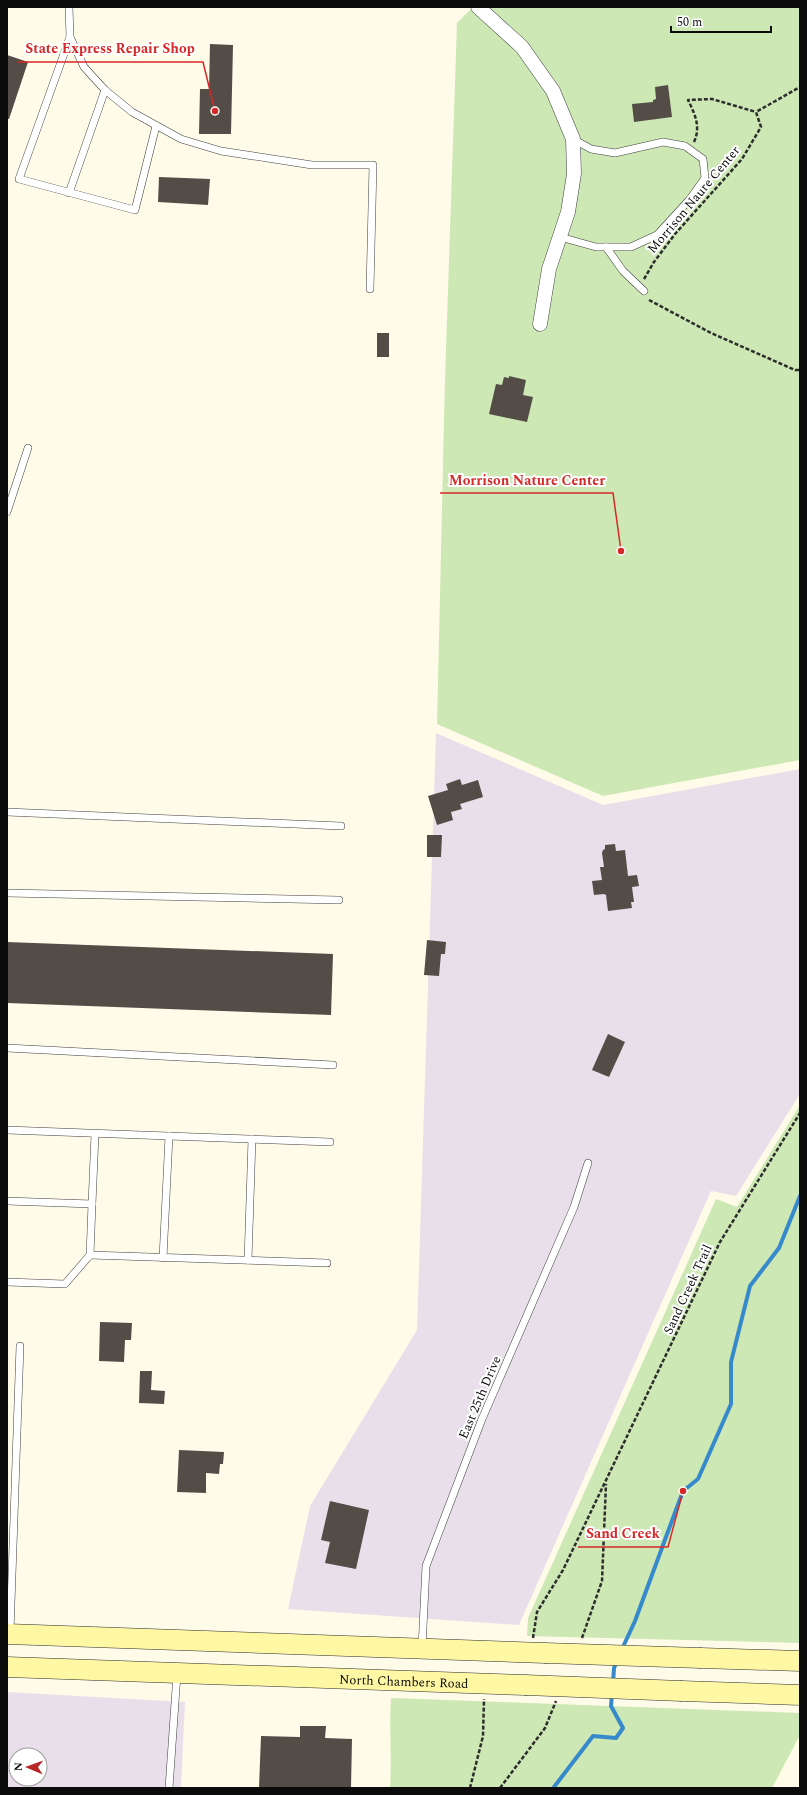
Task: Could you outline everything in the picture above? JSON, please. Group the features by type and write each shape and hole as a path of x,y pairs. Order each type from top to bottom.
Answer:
{"main road":[{"path":"9,1634 800,1661"},
{"path":"422,1648 422,1681"},
{"name":"North Chambers Road","path":"7,1667 800,1695"}],"street":[{"path":"478,7 522,47 553,91 573,139 574,174 568,212 549,269 540,324"}],"lane":[{"path":"69,7 70,37 19,179 136,210 156,126"},
{"path":"70,37 84,67 105,90 132,112 181,139 220,151 312,165 373,165 370,288"},
{"path":"69,193 105,90"},
{"path":"560,237 596,247 631,247 657,235 690,200 705,178 703,159 685,146 663,142 615,153 591,149 573,139"},
{"path":"606,247 623,271 644,291"},
{"path":"7,512 28,448"},
{"path":"7,812 341,826"},
{"path":"7,893 339,900"},
{"path":"7,1048 333,1065"},
{"path":"7,1130 330,1142"},
{"path":"7,1282 65,1284 90,1255 95,1134"},
{"path":"163,1258 169,1136"},
{"path":"248,1260 252,1139"},
{"name":"East 25th Drive","path":"422,1648 426,1566 482,1418 574,1207 588,1162"},
{"path":"7,1201 92,1204"},
{"path":"90,1255 327,1263"},
{"path":"9,1634 20,1346"},
{"path":"169,1788 177,1673"}],"path":[{"path":"690,149 695,141 698,129 696,117 688,100 712,99 756,112 800,87"},
{"name":"Morrison Naure Center","path":"644,291 641,284 662,251 675,234 742,159 761,127 756,112"},
{"path":"644,291 647,299 711,333 794,370 800,370"},
{"name":"Sand Creek Trail","path":"538,1652 536,1612 563,1570 720,1242 800,1113"},
{"path":"470,1788 483,1736 484,1683"}],"shaded area":[{"path":"436,733 603,805 800,769 800,1094 736,1196 711,1191 519,1625 288,1609 310,1506 417,1330"},
{"path":"7,1692 185,1702 181,1788 7,1788"}],"green space":[{"path":"473,7 800,7 800,760 603,796 437,724 445,379 457,23"},
{"path":"800,1105 800,1643 527,1636 528,1618 716,1199 737,1207"},
{"path":"391,1698 800,1713 800,1735 772,1788 390,1788"}],"building":[{"path":"210,44 233,45 231,134 199,134 200,89 209,89"},
{"path":"7,55 28,62 9,119 7,119"},
{"path":"668,85 672,117 634,122 632,104 653,102 653,100 656,99 655,87"},
{"path":"159,177 210,179 208,205 158,202"},
{"path":"377,333 389,333 389,357 377,357"},
{"path":"509,376 526,380 523,395 533,397 527,422 489,414 496,384 502,385 504,377 509,378"},
{"path":"460,779 462,785 478,780 483,797 460,804 462,809 451,812 453,820 437,825 428,796 448,790 446,784"},
{"path":"427,835 442,835 441,857 427,857"},
{"path":"615,844 616,851 625,850 628,876 637,875 639,886 632,887 634,902 631,902 632,908 608,911 606,895 594,895 592,881 602,880 600,867 604,867 602,853 605,849 605,845"},
{"path":"427,940 446,942 445,954 441,954 439,976 424,975"},
{"path":"7,942 333,954 331,1015 7,1003"},
{"path":"608,1034 625,1042 609,1077 592,1070"},
{"path":"100,1322 132,1323 131,1340 125,1340 124,1362 99,1361"},
{"path":"140,1371 152,1371 151,1390 165,1391 164,1404 139,1403"},
{"path":"179,1450 224,1452 223,1464 220,1464 219,1474 206,1473 206,1493 177,1492"},
{"path":"330,1501 369,1510 356,1569 325,1563 330,1542 321,1540"},
{"path":"300,1726 326,1726 325,1738 352,1739 351,1788 259,1788 261,1736 300,1737"}],"waterway":[{"path":"622,1649 635,1621 683,1491 698,1479 731,1404 731,1362 750,1286 779,1248 800,1196"},
{"path":"613,1683 614,1668 617,1661"},
{"path":"555,1788 554,1787 593,1736 616,1738 623,1728 611,1706 612,1694"}],"place":[{"name":"State Express Repair Shop","path":"215,111"},
{"name":"Morrison Nature Center","path":"621,551"},
{"name":"Sand Creek","path":"683,1491"}]}
